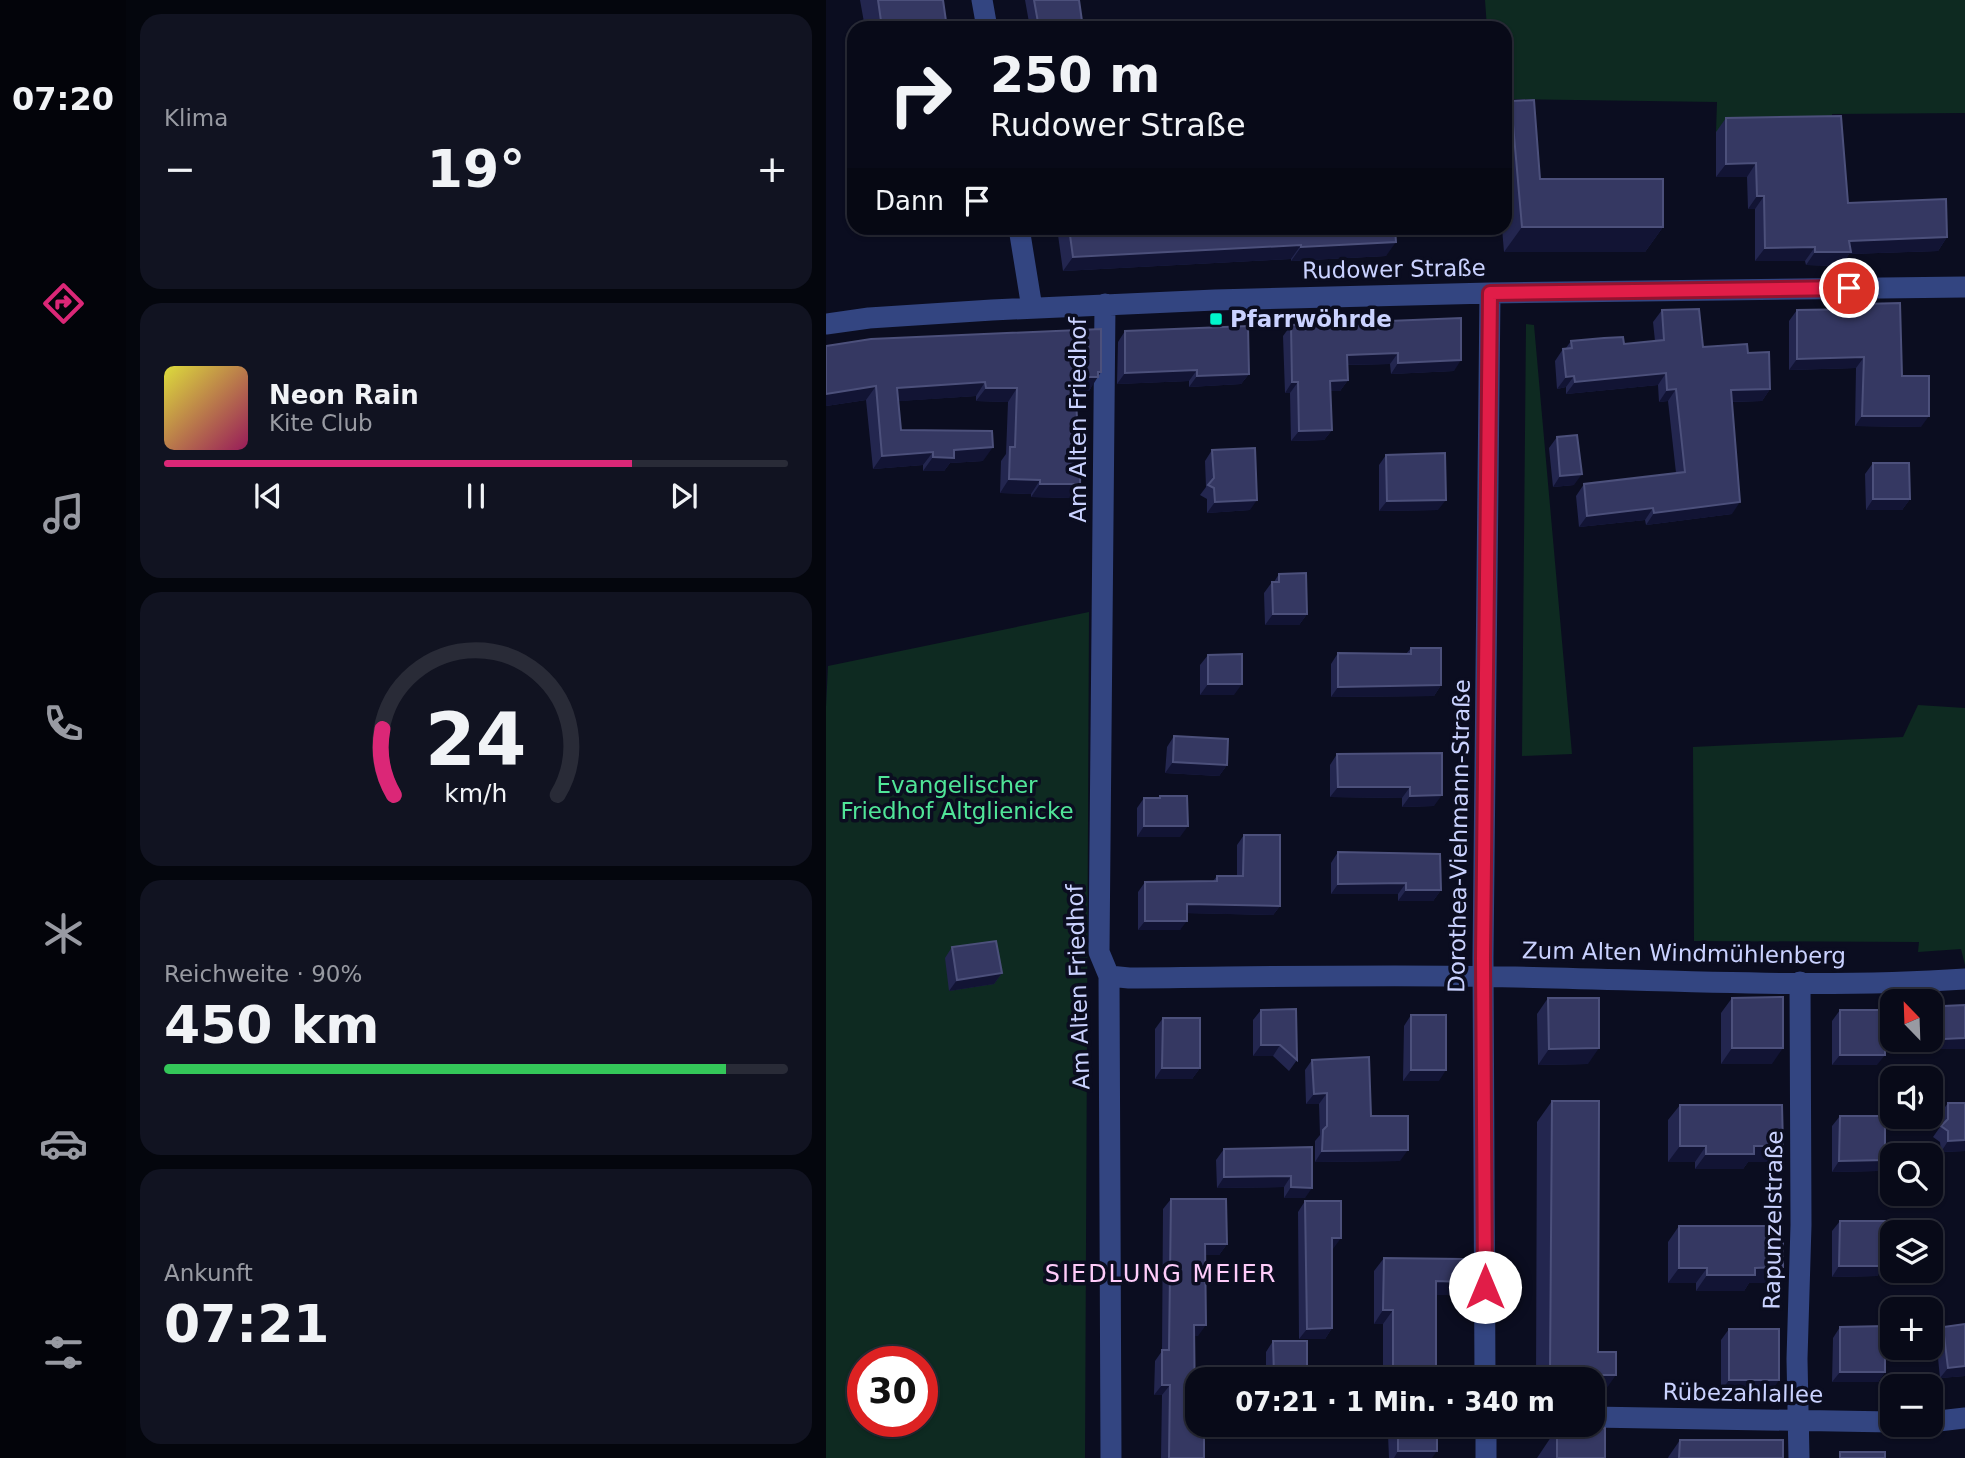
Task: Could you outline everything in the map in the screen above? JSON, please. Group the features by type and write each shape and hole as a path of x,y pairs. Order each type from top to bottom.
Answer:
{"street":[{"path":"982,0 986,21"},
{"path":"1020,235 1032,308"},
{"name":"Rudower Straße","path":"826,324 869,317 1105,304 1490,293 1965,287"},
{"name":"Dorothea-Viehmann-Straße","path":"1485,1367 1483,976 1490,293"},
{"name":"Am Alten Friedhof","path":"1105,304 1099,952 1109,976 1111,1458"},
{"name":"Zum Alten Windmühlenberg","path":"1109,976 1483,976 1800,982 1920,982 1965,979"},
{"name":"Rapunzelstraße","path":"1799,1458 1797,1359 1801,1198 1800,982"},
{"name":"Rübezahlallee","path":"1605,1417 1880,1422"},
{"path":"1943,1421 1965,1418"},
{"path":"1486,1437 1486,1458"}],"green space":[{"path":"1485,0 1965,0 1965,113 1832,114 1832,130 1716,132 1717,102 1512,99 1512,21 1486,21"},
{"path":"1526,324 1534,325 1572,754 1522,756"},
{"name":"Evangelischer Friedhof Altglienicke","path":"1089,612 1085,1458 826,1458 828,666"},
{"path":"1918,705 1965,708 1965,965 1961,949 1918,952 1919,942 1694,941 1693,747 1903,737"}],"building":[{"path":"878,0 943,0 946,21 881,21"},
{"path":"1034,0 1079,0 1082,21 1038,21"},
{"path":"1534,100 1540,179 1663,179 1663,227 1522,227 1512,101"},
{"path":"1841,116 1848,203 1946,199 1947,237 1849,241 1851,252 1815,252 1815,247 1765,248 1764,196 1757,196 1756,163 1726,164 1726,118"},
{"path":"1070,235 1396,235 1396,242 1301,245 1073,257"},
{"path":"1900,303 1902,376 1929,376 1929,416 1862,416 1864,357 1797,359 1797,310 1862,309 1863,304"},
{"path":"1699,309 1703,347 1747,344 1748,353 1769,352 1770,389 1731,390 1740,502 1654,513 1653,508 1587,516 1584,484 1685,472 1676,389 1667,390 1666,373 1575,382 1574,376 1566,377 1563,349 1572,348 1571,341 1604,338 1623,337 1624,344 1664,340 1662,310"},
{"path":"1461,318 1461,360 1398,363 1398,353 1347,355 1348,380 1330,381 1332,430 1299,431 1298,382 1292,382 1291,325"},
{"path":"1248,326 1249,374 1197,376 1197,370 1125,373 1125,331"},
{"path":"1101,329 1101,372 1098,372 1098,377 1075,377 1077,419 1082,419 1080,484 1040,484 1040,480 1009,479 1010,447 1015,447 1017,388 986,388 985,382 897,388 901,430 992,431 993,447 954,450 954,458 933,457 933,452 882,456 876,386 826,394 826,346 871,339"},
{"path":"1577,435 1582,474 1560,476 1557,437"},
{"path":"1255,448 1257,500 1215,502 1214,488 1208,485 1214,478 1212,450"},
{"path":"1445,453 1446,500 1387,501 1386,455"},
{"path":"1873,463 1909,463 1910,499 1873,499"},
{"path":"1306,573 1307,614 1273,614 1272,582 1279,582 1279,574"},
{"path":"1411,648 1441,648 1441,685 1338,687 1338,653 1411,654"},
{"path":"1242,654 1242,684 1208,684 1208,655"},
{"path":"1174,736 1228,739 1227,765 1173,762"},
{"path":"1442,753 1442,795 1410,796 1410,787 1338,787 1337,754"},
{"path":"1187,796 1188,826 1144,826 1144,798"},
{"path":"1244,835 1280,835 1280,906 1187,904 1187,921 1145,921 1145,882 1217,881 1217,876 1243,876"},
{"path":"1338,852 1440,854 1441,890 1406,890 1406,883 1338,884"},
{"path":"996,941 1002,973 957,980 952,947"},
{"path":"1783,997 1783,1048 1732,1048 1732,998"},
{"path":"1548,998 1599,998 1599,1048 1549,1049"},
{"path":"1965,1005 1965,1038 1944,1039 1944,1006"},
{"path":"1296,1009 1297,1060 1280,1045 1261,1045 1261,1010"},
{"path":"1840,1010 1880,1010 1880,1052 1885,1052 1885,1055 1840,1055"},
{"path":"1411,1015 1446,1015 1446,1070 1411,1070"},
{"path":"1163,1018 1200,1018 1200,1068 1162,1068"},
{"path":"1369,1057 1371,1116 1408,1116 1408,1150 1322,1151 1323,1130 1327,1126 1327,1093 1314,1094 1312,1060"},
{"path":"1552,1101 1599,1101 1598,1352 1616,1352 1616,1375 1605,1375 1605,1367 1550,1367"},
{"path":"1948,1103 1965,1103 1965,1140 1948,1141 1948,1131 1943,1124 1948,1119"},
{"path":"1680,1105 1782,1105 1783,1146 1754,1146 1754,1154 1706,1154 1706,1146 1680,1146"},
{"path":"1840,1116 1880,1116 1880,1129 1885,1129 1885,1143 1880,1143 1880,1160 1839,1161"},
{"path":"1312,1147 1312,1188 1291,1187 1291,1176 1224,1177 1224,1149"},
{"path":"1171,1199 1226,1199 1227,1244 1205,1244 1206,1325 1194,1325 1194,1367 1185,1367 1185,1437 1204,1437 1204,1458 1169,1458 1170,1385 1162,1385 1162,1350 1169,1350"},
{"path":"1305,1201 1341,1201 1341,1238 1332,1238 1332,1328 1307,1329"},
{"path":"1840,1221 1880,1221 1880,1266 1839,1266"},
{"path":"1679,1226 1783,1226 1783,1267 1755,1268 1755,1275 1707,1275 1707,1268 1679,1268"},
{"path":"1384,1258 1463,1259 1463,1282 1436,1281 1436,1367 1393,1367 1393,1310 1383,1310"},
{"path":"1965,1324 1965,1366 1948,1368 1943,1327"},
{"path":"1880,1326 1880,1360 1885,1360 1885,1372 1840,1372 1840,1327"},
{"path":"1729,1329 1779,1329 1779,1380 1729,1380"},
{"path":"1273,1341 1307,1341 1307,1367 1274,1367"},
{"path":"1398,1437 1437,1437 1437,1451 1398,1451"},
{"path":"1557,1437 1605,1437 1605,1458 1557,1458"},
{"path":"1680,1440 1783,1440 1783,1458 1679,1458"},
{"path":"1840,1452 1885,1452 1885,1458 1840,1458"}],"place":[{"name":"Pfarrwöhrde","path":"1216,319"}],"district":[{"name":"SIEDLUNG MEIER","path":"1161,1274"}],"route":[{"path":"1485,1287 1483,958 1490,293 1849,288"}]}
